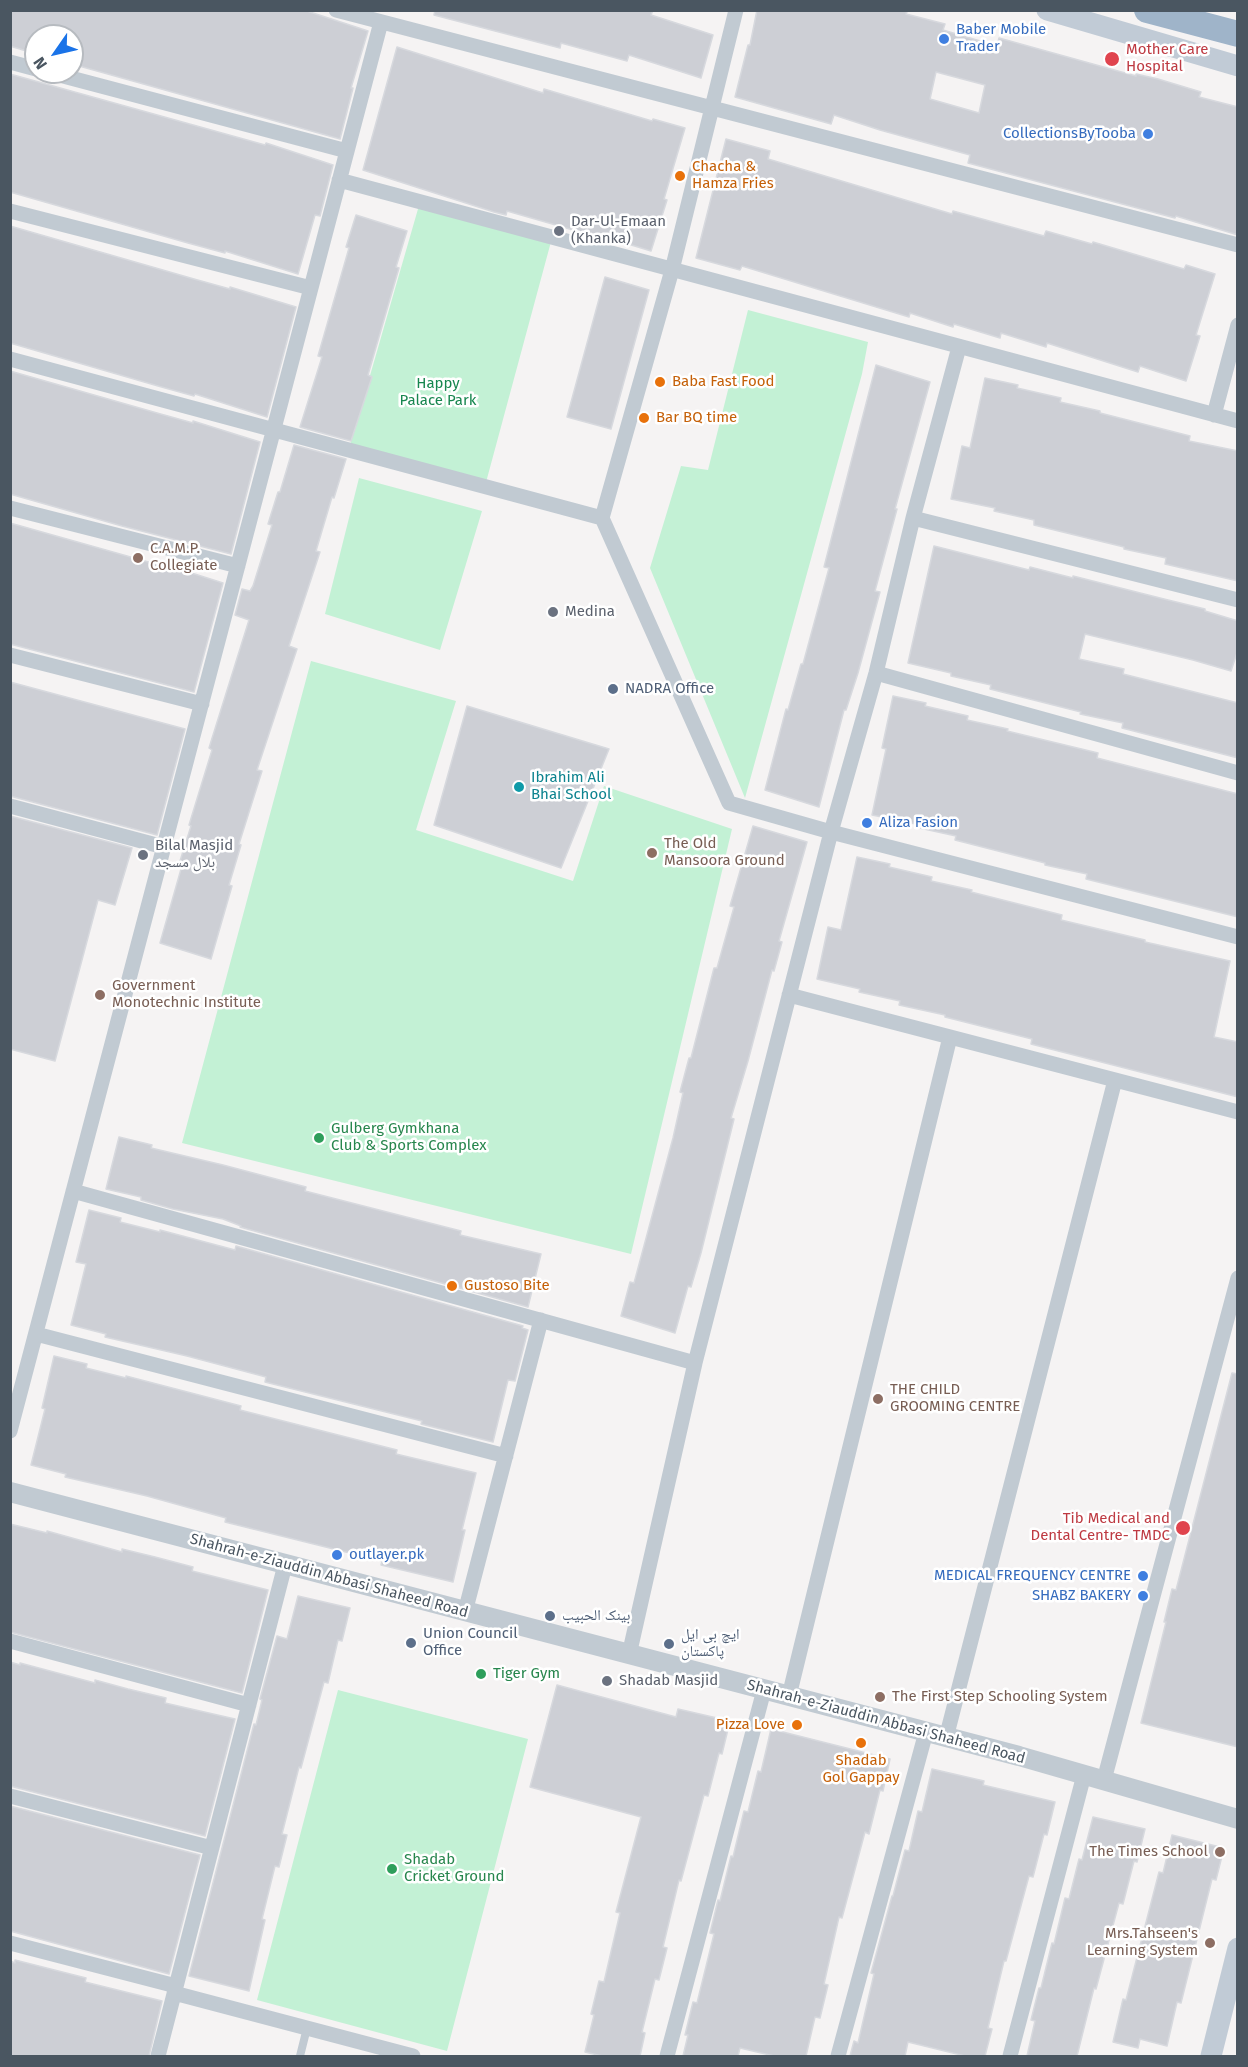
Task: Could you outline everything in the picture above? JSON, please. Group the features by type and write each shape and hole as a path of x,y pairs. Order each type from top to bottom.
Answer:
{"highway":[{"path":"1147,10 1238,34"}],"main road":[{"path":"1047,10 1238,66"},
{"path":"1211,2056 1238,1948"}],"street":[{"path":"336,10 1238,245"},
{"path":"736,10 672,270 602,518 729,803 831,832 1238,938"},
{"path":"10,1431 381,22"},
{"path":"84,82 347,151"},
{"path":"339,180 1238,421"},
{"path":"10,211 311,288"},
{"path":"1214,415 1238,325"},
{"path":"629,1655 695,1363 831,832 876,673 913,518 959,347"},
{"path":"10,359 602,518"},
{"path":"10,508 238,567"},
{"path":"913,518 1238,600"},
{"path":"10,655 202,704"},
{"path":"876,673 1238,773"},
{"path":"10,807 164,847"},
{"path":"789,995 1238,1112"},
{"path":"789,1696 950,1037"},
{"path":"946,1738 1115,1080"},
{"path":"74,1191 695,1363"},
{"path":"1104,1780 1238,1278"},
{"path":"465,1612 541,1320"},
{"path":"36,1334 506,1456"},
{"name":"Shahrah-e-Ziauddin Abbasi Shaheed Road","path":"10,1492 926,1732 1104,1780 1238,1820"},
{"path":"158,2056 285,1565"},
{"path":"10,1641 249,1705"},
{"path":"667,2056 764,1690"},
{"path":"838,2056 926,1732"},
{"path":"1010,2056 1084,1775"},
{"path":"10,1796 212,1848"},
{"path":"10,1943 412,2056"}],"lane":[{"path":"300,2056 307,2028"}],"green space":[{"name":"Happy Palace Park","path":"420,202 552,238 485,486 350,445"},
{"path":"748,310 868,342 862,374 745,798 650,568 681,466 708,470"},
{"path":"359,478 482,511 440,650 325,614"},
{"path":"311,661 456,701 416,830 573,881 604,786 732,829 631,1254 182,1143"},
{"name":"Shadab Cricket Ground","path":"338,1690 528,1739 447,2051 257,2000"}],"building":[{"path":"10,10 304,10 368,31 351,88 353,88 340,139 84,67 84,24 24,24 24,50 10,46"},
{"path":"435,10 653,10 651,15 713,35 701,78 629,55 627,61 561,43 560,48 434,15"},
{"path":"757,10 900,10 907,12 906,14 945,24 943,30 997,46 999,38 1201,92 1199,97 1238,107 1238,235 1176,216 1175,218 968,163 970,155 834,115 831,124 735,97 748,45 750,45","holes":["936,72 985,85 979,113 930,99"]},
{"path":"397,47 543,93 544,89 652,121 653,119 685,128 664,199 667,200 651,251 507,211 506,215 494,212 363,170"},
{"path":"10,74 24,78 24,84 46,84 265,145 266,143 333,165 320,216 315,215 298,274 225,251 225,253 188,243 10,192"},
{"path":"726,139 770,151 768,159 952,214 953,211 1044,236 1046,231 1092,244 1093,242 1184,269 1186,265 1215,274 1196,335 1200,336 1186,381 1140,366 1138,372 1047,343 1046,347 1001,333 1000,338 954,324 953,327 910,313 909,317 742,266 740,270 696,258"},
{"path":"356,215 407,231 396,267 399,268 368,375 372,377 351,441 300,427 322,357 318,356 349,248 346,247"},
{"path":"10,226 296,307 267,417 195,394 194,396 10,343"},
{"path":"605,277 649,290 611,429 567,417"},
{"path":"876,365 930,382 875,591 880,592 858,673 846,710 844,710 819,807 765,790 786,709 788,710 801,664 803,664 829,568 824,567"},
{"path":"10,371 193,423 193,421 260,442 231,554 10,494"},
{"path":"985,378 1061,398 1060,402 1190,436 1189,441 1238,451 1238,581 1165,564 1166,558 1034,525 1034,520 994,511 995,508 951,499 962,446 970,448"},
{"path":"294,445 346,459 334,498 332,497 316,551 320,552 289,646 297,649 257,770 262,771 239,844 241,845 229,885 232,886 211,959 160,943 183,862 180,861 191,826 189,825 212,750 209,748 249,620 235,615 242,589 250,591 253,586 272,525 268,524"},
{"path":"10,523 159,565 160,563 223,583 194,692 10,644"},
{"path":"934,546 1029,570 1030,567 1073,578 1073,576 1205,609 1205,611 1238,621 1238,650 1231,671 1085,634 1079,659 1124,669 1123,674 1238,703 1238,758 1122,728 1123,723 1080,714 1081,712 990,689 991,685 908,663"},
{"path":"10,682 185,729 157,835 10,796"},
{"path":"893,696 968,716 967,720 1098,753 1097,758 1238,794 1238,917 1086,879 1087,874 955,840 956,836 915,827 916,824 872,815 886,749 882,748"},
{"name":"Ibrahim Ali Bhai School","path":"467,706 609,749 561,868 434,825"},
{"path":"10,816 132,848 115,905 98,900 55,1061 10,1049"},
{"path":"753,826 807,842 779,941 782,942 774,971 772,970 731,1118 734,1119 701,1253 691,1287 688,1286 675,1333 621,1316 630,1282 634,1283 673,1138 683,1093 680,1092 714,968 717,968 734,907 730,906"},
{"path":"857,857 932,877 931,881 1062,915 1061,920 1230,961 1214,1037 1238,1042 1238,1097 1031,1044 1032,1039 899,1005 900,1001 859,992 860,989 817,979 828,927 841,930"},
{"path":"119,1137 152,1145 151,1148 306,1187 305,1191 461,1231 460,1235 541,1254 528,1307 240,1227 223,1219 173,1209 141,1200 141,1197 106,1189"},
{"path":"89,1210 121,1218 120,1222 235,1250 236,1246 523,1326 522,1328 528,1330 515,1381 508,1380 493,1442 421,1424 422,1421 265,1382 266,1377 105,1337 106,1334 71,1325 86,1264 76,1262"},
{"path":"54,1356 87,1364 86,1368 241,1406 240,1410 397,1450 396,1454 476,1473 462,1530 465,1530 453,1582 381,1565 382,1561 225,1522 226,1518 147,1496 65,1477 66,1474 31,1465 45,1409 42,1408"},
{"path":"1232,1373 1238,1374 1238,1747 1141,1723 1172,1589 1176,1590"},
{"path":"10,1524 47,1533 47,1531 122,1552 122,1549 155,1557 193,1567 192,1571 268,1590 242,1693 10,1632"},
{"path":"298,1596 350,1608 342,1641 338,1640 328,1683 324,1682 301,1768 299,1767 282,1834 287,1835 279,1867 275,1866 262,1919 265,1920 249,1991 189,1976 254,1724 256,1725 262,1700 260,1699 277,1636 287,1639"},
{"path":"10,1662 95,1683 95,1680 166,1698 165,1703 235,1719 205,1836 10,1786"},
{"path":"557,1685 676,1717 678,1709 730,1721 722,1754 719,1753 708,1796 704,1795 681,1881 679,1880 663,1947 667,1948 659,1980 655,1979 642,2032 645,2033 640,2056 602,2056 585,2052 594,2015 591,2014 599,1981 604,1982 620,1913 616,1912 641,1817 530,1787"},
{"path":"771,1729 890,1759 883,1791 880,1790 869,1834 865,1832 842,1918 839,1917 824,1984 828,1985 820,2018 815,2017 806,2056 774,2056 740,2048 738,2056 683,2056 688,2035 685,2035 693,2002 697,2003 714,1934 710,1933 718,1900 720,1901 731,1856 733,1857 744,1811 748,1812 758,1771 761,1772"},
{"path":"932,1769 984,1781 983,1785 1055,1802 1047,1835 1044,1834 1033,1877 1029,1876 1006,1961 1004,1961 988,2028 992,2029 985,2056 965,2056 908,2042 905,2056 850,2056 854,2041 858,2043 874,1974 871,1973 905,1850 909,1851 918,1811 922,1812"},
{"path":"10,1806 200,1855 169,1974 10,1931"},
{"path":"1093,1817 1145,1829 1137,1862 1134,1861 1123,1904 1119,1903 1077,2056 1027,2056 1035,2021 1031,2020 1039,1988 1041,1988 1052,1943 1054,1944 1065,1898 1069,1899 1079,1859 1082,1860"},
{"path":"1172,1835 1224,1848 1216,1880 1212,1879 1181,2003 1177,2002 1167,2046 1140,2039 1138,2048 1113,2042 1159,1872 1163,1873"},
{"path":"15,1960 86,1978 85,1982 162,2001 149,2056 10,2056 10,1961 15,1963"}],"place":[{"name":"Baber Mobile Trader","path":"944,39"},
{"name":"Mother Care Hospital","path":"1112,59"},
{"name":"CollectionsByTooba","path":"1148,134"},
{"name":"Chacha & Hamza Fries","path":"680,176"},
{"name":"Dar-Ul-Emaan (Khanka)","path":"559,231"},
{"name":"Baba Fast Food","path":"660,382"},
{"name":"Bar BQ time","path":"644,418"},
{"name":"C.A.M.P. Collegiate","path":"138,558"},
{"name":"Medina","path":"553,612"},
{"name":"NADRA Office","path":"613,689"},
{"name":"Ibrahim Ali Bhai School","path":"519,787"},
{"name":"Aliza Fasion","path":"867,823"},
{"name":"The Old Mansoora Ground","path":"652,853"},
{"name":"Bilal Masjid بلال مسجد","path":"143,855"},
{"name":"Government Monotechnic Institute","path":"100,995"},
{"name":"Gulberg Gymkhana Club & Sports Complex","path":"319,1138"},
{"name":"Gustoso Bite","path":"452,1286"},
{"name":"THE CHILD GROOMING CENTRE","path":"878,1399"},
{"name":"Tib Medical and Dental Centre- TMDC","path":"1183,1528"},
{"name":"outlayer.pk","path":"337,1555"},
{"name":"MEDICAL FREQUENCY CENTRE","path":"1143,1576"},
{"name":"SHABZ BAKERY","path":"1143,1596"},
{"name":"بينک الحبيب","path":"550,1616"},
{"name":"Union Council Office","path":"411,1643"},
{"name":"ایچ بی ایل پاکستان","path":"669,1644"},
{"name":"Tiger Gym","path":"481,1674"},
{"name":"Shadab Masjid","path":"607,1681"},
{"name":"The First Step Schooling System","path":"880,1697"},
{"name":"Pizza Love","path":"797,1725"},
{"name":"Shadab Gol Gappay","path":"861,1743"},
{"name":"The Times School","path":"1220,1852"},
{"name":"Shadab Cricket Ground","path":"392,1869"},
{"name":"Mrs.Tahseen's Learning System","path":"1210,1943"}]}
